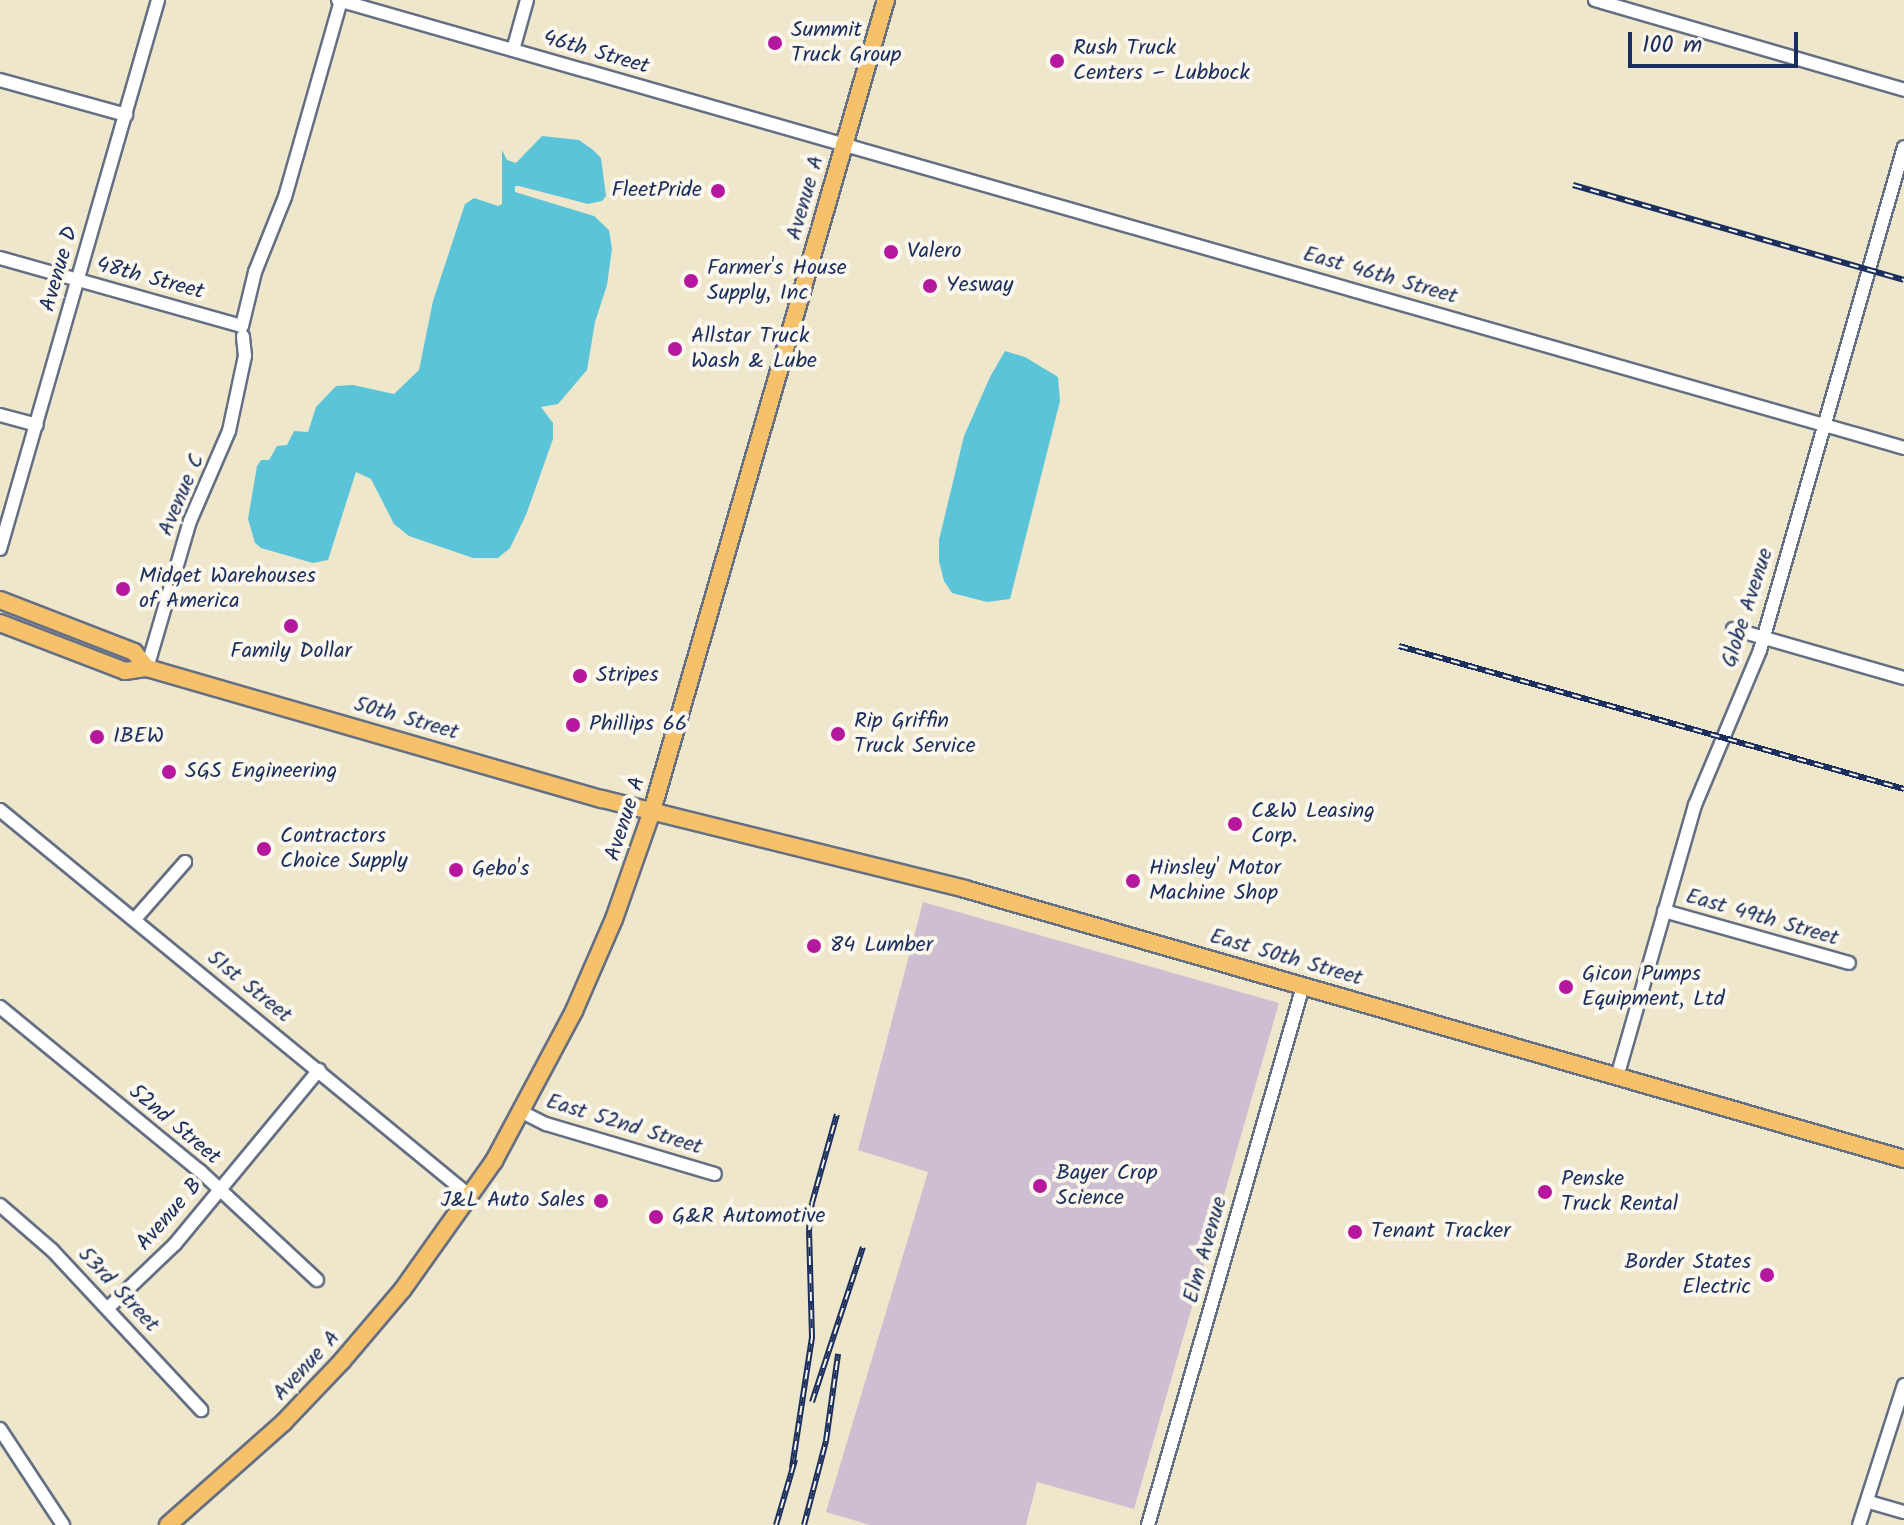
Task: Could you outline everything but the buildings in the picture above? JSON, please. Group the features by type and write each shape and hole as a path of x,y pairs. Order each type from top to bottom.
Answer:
{"main road":[{"name":"Avenue A","path":"168,1525 243,1461 342,1361 418,1269 470,1196 522,1112 593,970 652,811 886,0"},
{"name":"50th Street","path":"0,600 134,652 147,668"},
{"name":"50th Street","path":"0,623 125,671 147,668 652,811"},
{"name":"East 50th Street","path":"652,811 979,893 1904,1159"}],"street":[{"name":"Avenue D","path":"0,549 158,0"},
{"name":"46th Street","path":"339,0 844,146"},
{"name":"Avenue C","path":"147,668 190,521 229,431 245,356 243,331 255,272 285,197 339,0"},
{"path":"513,50 527,0"},
{"path":"1595,0 1904,90"},
{"path":"0,80 126,115"},
{"name":"East 46th Street","path":"844,146 876,152 1904,448"},
{"name":"Globe Avenue","path":"1617,1077 1707,771 1764,638 1904,147"},
{"name":"48th Street","path":"0,258 243,331"},
{"path":"0,415 37,425"},
{"path":"1733,629 1904,678"},
{"name":"51st Street","path":"0,810 470,1196"},
{"path":"135,919 185,862"},
{"name":"East 49th Street","path":"1664,911 1849,963"},
{"name":"Elm Avenue","path":"1148,1525 1303,986"},
{"name":"52nd Street","path":"0,1007 219,1189 317,1280"},
{"name":"Avenue B","path":"108,1308 168,1251 319,1070"},
{"name":"East 52nd Street","path":"522,1112 546,1124 715,1174"},
{"name":"53rd Street","path":"0,1205 52,1250 201,1410"},
{"path":"1859,1525 1869,1502 1904,1385"},
{"path":"0,1429 63,1525"},
{"path":"1869,1502 1904,1512"}],"shaded area":[{"path":"923,902 1279,1003 1134,1509 1037,1482 1026,1525 870,1525 826,1512 928,1172 858,1150"}],"water":[{"path":"542,136 579,140 593,150 601,158 606,196 602,201 588,204 519,186 515,186 515,192 594,216 609,230 612,249 587,370 558,404 541,407 553,423 553,439 526,515 510,548 498,558 473,558 409,536 394,524 371,479 356,472 328,560 313,563 261,548 255,543 248,519 257,466 261,460 269,460 277,446 287,445 294,431 308,432 316,407 336,386 353,385 394,394 419,370 433,301 465,204 474,198 498,206 502,204 502,150 507,160 516,163"},
{"path":"1005,351 1025,357 1058,377 1060,401 1010,599 987,602 952,593 944,581 939,561 939,540 964,436"}],"railway":[{"path":"1573,185 1904,280"},
{"path":"1399,646 1904,789"},
{"path":"792,1468 812,1337 809,1230 812,1203 837,1114"},
{"path":"812,1402 863,1247"},
{"path":"804,1525 826,1441 838,1354"},
{"path":"776,1525 795,1460"}],"place":[{"name":"Summit Truck Group","path":"775,43"},
{"name":"Rush Truck Centers – Lubbock","path":"1057,61"},
{"name":"FleetPride","path":"718,191"},
{"name":"Valero","path":"891,252"},
{"name":"Farmer's House Supply, Inc","path":"691,281"},
{"name":"Yesway","path":"930,286"},
{"name":"Allstar Truck Wash & Lube","path":"675,349"},
{"name":"Midget Warehouses of America","path":"123,589"},
{"name":"Family Dollar","path":"291,626"},
{"name":"Stripes","path":"580,676"},
{"name":"Phillips 66","path":"573,725"},
{"name":"Rip Griffin Truck Service","path":"838,734"},
{"name":"IBEW","path":"97,737"},
{"name":"SGS Engineering","path":"169,772"},
{"name":"C&W Leasing Corp.","path":"1235,824"},
{"name":"Contractors Choice Supply","path":"264,849"},
{"name":"Gebo's","path":"456,870"},
{"name":"Hinsley' Motor Machine Shop","path":"1133,881"},
{"name":"84 Lumber","path":"814,946"},
{"name":"Gicon Pumps Equipment, Ltd","path":"1566,987"},
{"name":"Bayer Crop Science","path":"1040,1186"},
{"name":"Penske Truck Rental","path":"1545,1192"},
{"name":"J&L Auto Sales","path":"601,1201"},
{"name":"G&R Automotive","path":"656,1217"},
{"name":"Tenant Tracker","path":"1355,1232"},
{"name":"Border States Electric","path":"1767,1275"}]}
